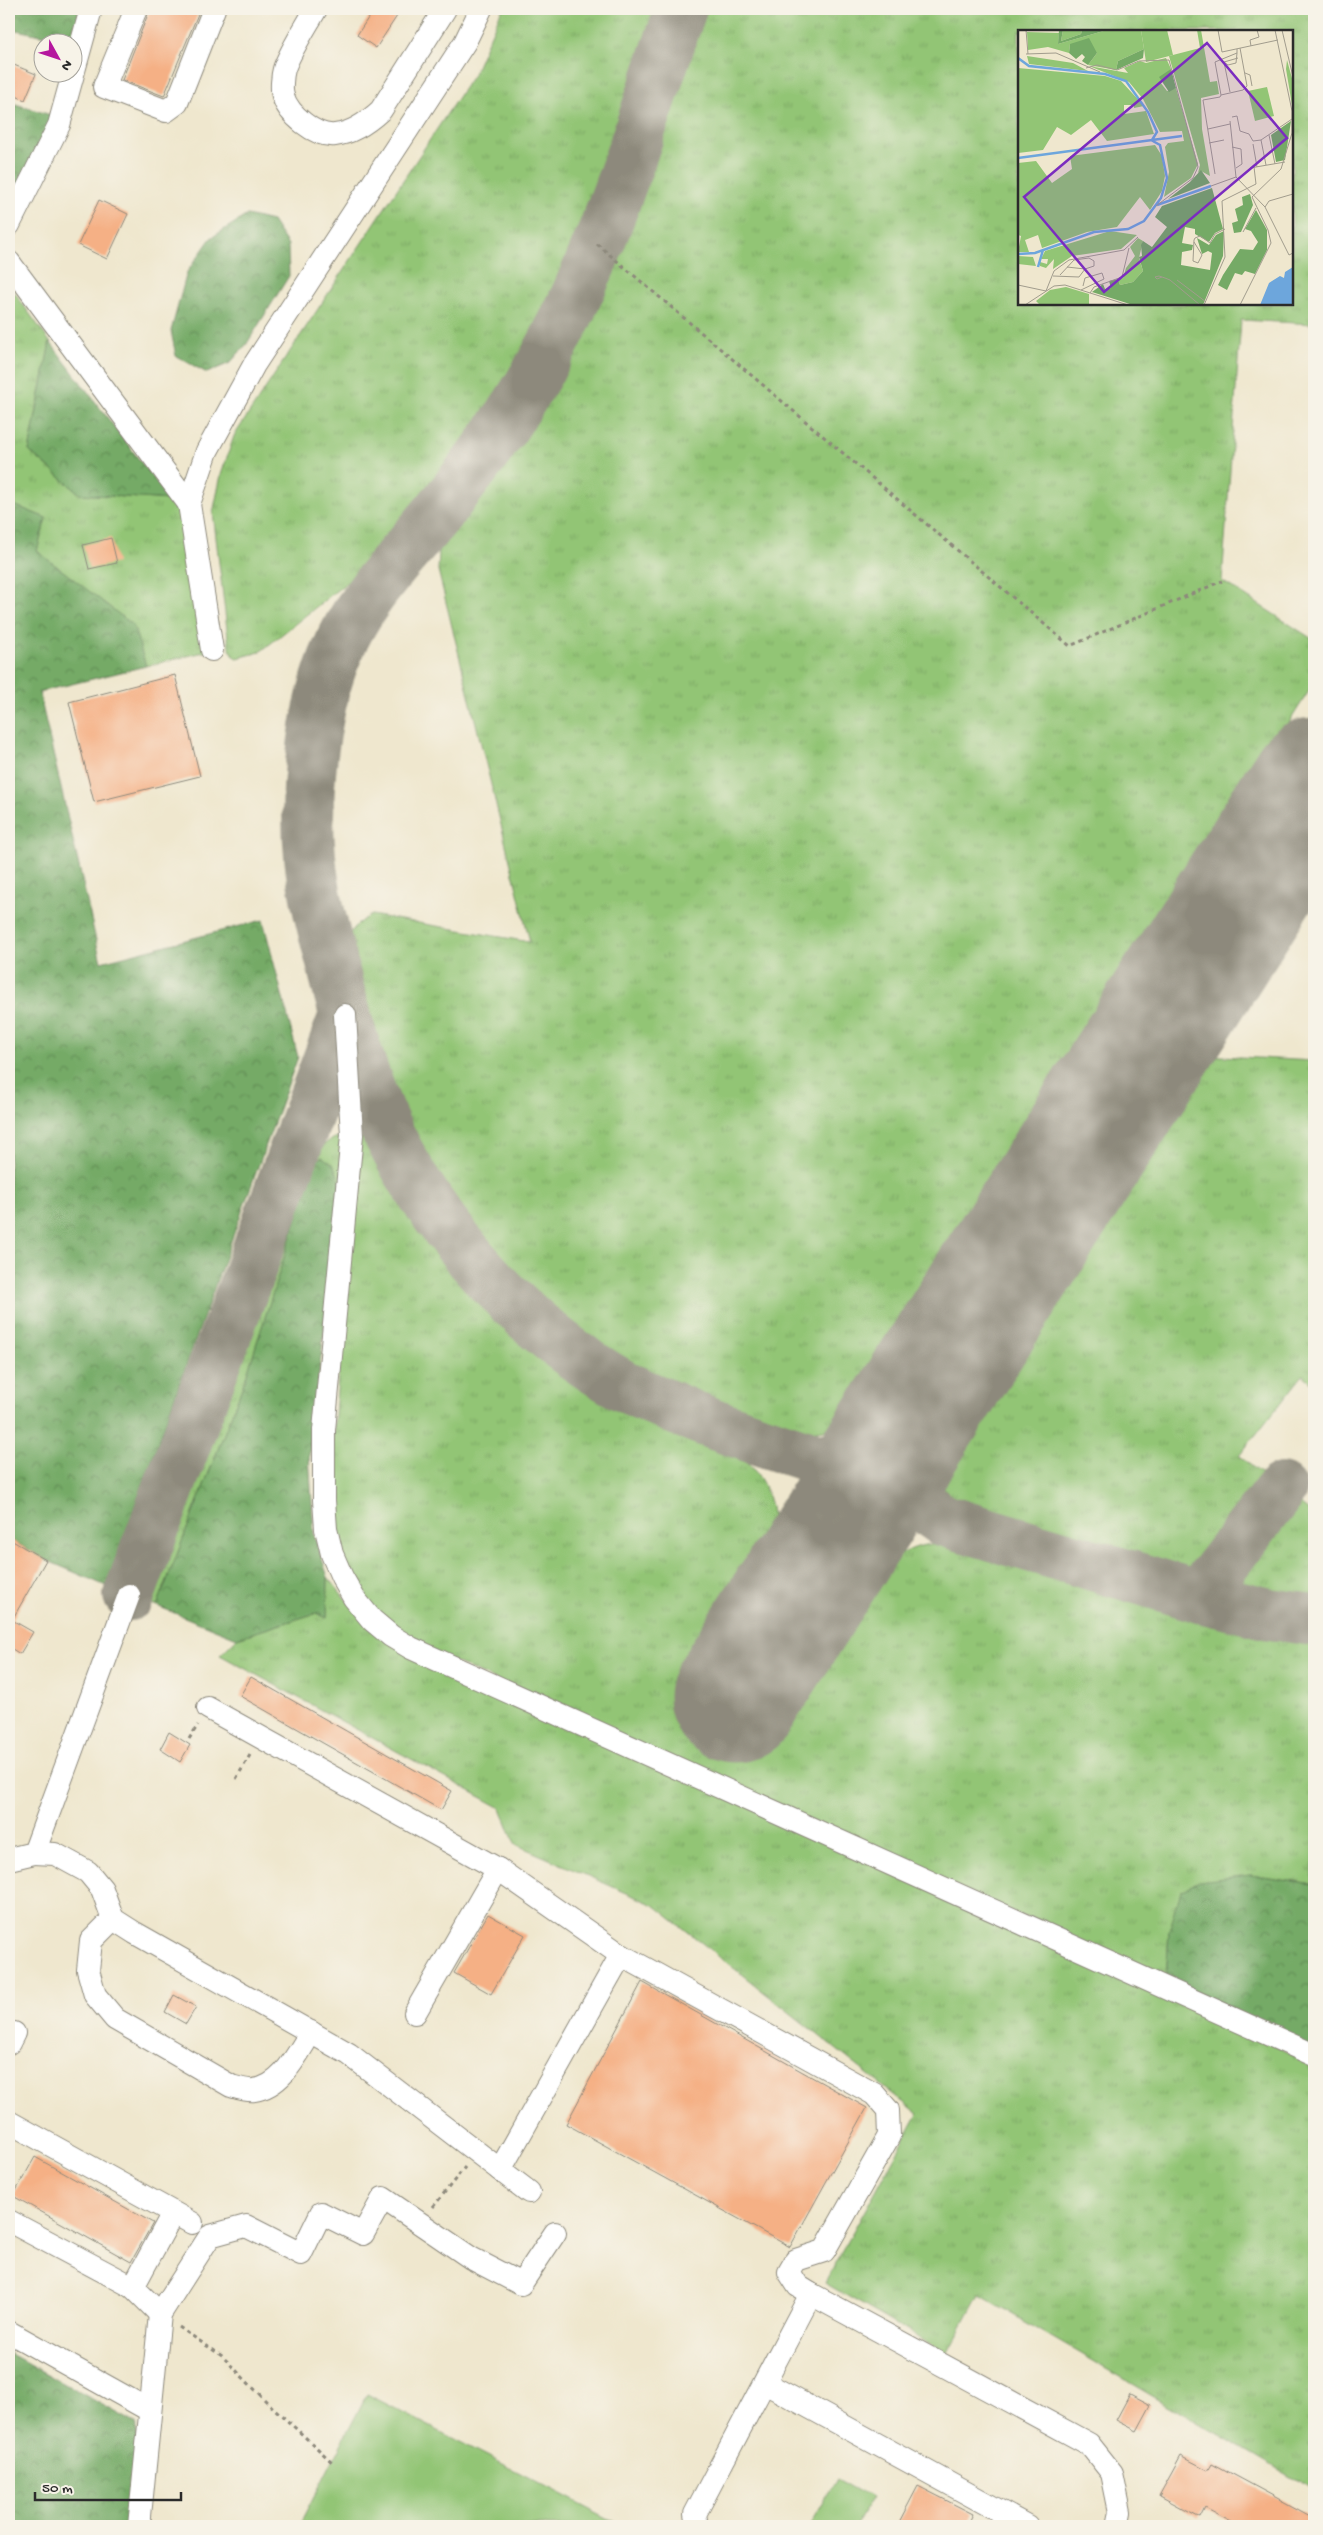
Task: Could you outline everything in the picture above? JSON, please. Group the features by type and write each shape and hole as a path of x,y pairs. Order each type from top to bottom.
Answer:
{"lane":[{"path":"9,225 59,125 91,9"},
{"path":"136,9 104,87 166,111 177,103 214,9"},
{"path":"316,9 284,69 282,95 290,109 302,122 317,131 333,136 353,130 369,122 381,110 445,9"},
{"path":"189,504 207,452 254,365 465,42 481,9"},
{"path":"9,262 189,504 212,650"},
{"path":"345,1015 352,1136 324,1430 324,1500 332,1554 354,1598 372,1620 391,1636 411,1648 1314,2055"},
{"path":"34,1853 129,1595"},
{"path":"208,1708 498,1869 621,1955 874,2094 888,2110 889,2136 824,2251 796,2260 788,2272 798,2286 811,2294 1089,2444 1112,2473 1120,2512 1117,2526"},
{"path":"9,1859 34,1853 55,1854 88,1872 102,1889 114,1919 135,1933 349,2054 529,2192"},
{"path":"415,2013 498,1869"},
{"path":"114,1919 91,1940 88,1970 95,1995 115,2018 231,2086 252,2091 268,2087 288,2069 311,2032"},
{"path":"500,2170 621,1955"},
{"path":"9,2122 183,2218 133,2287"},
{"path":"138,2526 160,2314 210,2236 246,2226 300,2254 321,2213 363,2234 383,2198 471,2258 521,2284 554,2233"},
{"path":"9,2221 133,2287 160,2314"},
{"path":"697,2526 695,2514 811,2294"},
{"path":"9,2332 149,2410"},
{"path":"765,2383 1027,2526"}],"path":[{"path":"598,244 1070,646 1222,581"},
{"path":"236,1779 260,1737"},
{"path":"420,2223 477,2152"},
{"path":"160,2314 222,2356 266,2401 332,2462"}],"green space":[{"path":"9,9 80,9 73,32 32,33 16,30 9,40"},
{"path":"502,9 660,9 589,208 545,312 493,408 451,467 351,579 260,652 238,658 233,656 229,646 213,513 221,475 234,436 474,73"},
{"path":"703,9 1314,9 1314,324 1241,320 1222,581 1314,640 1314,683 850,1416 833,1427 803,1432 775,1427 675,1389 631,1367 590,1342 517,1281 485,1246 454,1207 418,1152 388,1080 355,980 348,935 361,921 372,915 530,942 438,570 439,552 445,537 523,431 554,381 606,275"},
{"path":"9,102 54,116 9,205"},
{"path":"247,215 272,221 288,245 289,276 246,345 230,363 207,373 176,356 171,331 187,272 211,238"},
{"path":"9,285 50,342 29,451 80,494 170,500 184,516 208,651 146,666 132,625 37,551 46,518 9,503"},
{"path":"50,342 170,500 80,494 29,451"},
{"path":"9,503 46,518 37,551 133,625 146,666 39,692 101,962 263,920 298,1057 106,1586 46,1560 9,1539"},
{"path":"1203,1055 1314,1061 1314,1384 1303,1375 1239,1456 1272,1482 1225,1547 1190,1576 963,1510 948,1494 939,1474"},
{"path":"346,1135 342,1185 315,1161 245,1380 157,1606 149,1603 311,1160 326,1143"},
{"path":"358,1137 376,1149 383,1158 412,1207 453,1262 479,1291 521,1330 588,1381 655,1419 719,1444 746,1462 757,1474 770,1502 773,1520 772,1538 685,1678 775,1734 877,1573 887,1564 914,1548 946,1543 959,1544 1197,1615 1314,1637 1314,1885 1250,1875 1169,1931 1166,1980 397,1636 353,1587 336,1545 329,1486"},
{"path":"322,1157 333,1164 342,1185 309,1455 314,1535 328,1577 327,1618 316,1613 237,1638 157,1606 245,1380 315,1161"},
{"path":"1290,1496 1314,1515 1314,1600 1240,1589 1235,1580 1235,1574 1243,1558"},
{"path":"328,1577 369,1628 1314,2064 1314,2490 979,2295 947,2354 825,2283 918,2114 654,1905 515,1844 501,1808 220,1655 237,1638 316,1613 327,1618"},
{"path":"1250,1875 1314,1885 1314,2048 1166,1980 1169,1931 1181,1891 1199,1881"},
{"path":"9,2353 137,2424 129,2526 9,2526"},
{"path":"367,2394 623,2526 299,2526"},
{"path":"837,2479 871,2498 855,2526 810,2526"}],"building":[{"path":"150,9 200,9 164,96 122,80"},
{"path":"374,9 386,9 397,16 376,48 357,35"},
{"path":"9,63 32,72 33,82 25,100 9,93"},
{"path":"99,200 128,214 107,259 78,245"},
{"path":"111,538 117,563 89,569 83,545"},
{"path":"175,675 200,776 94,802 69,702"},
{"path":"9,1539 46,1560 12,1620 33,1632 20,1654 9,1647"},
{"path":"251,1677 452,1791 441,1810 240,1696"},
{"path":"169,1732 190,1745 180,1762 160,1749"},
{"path":"488,1914 525,1935 491,1994 454,1973"},
{"path":"642,1982 867,2108 790,2247 566,2124"},
{"path":"174,1995 196,2007 186,2024 165,2012"},
{"path":"35,2157 153,2223 131,2262 13,2196"},
{"path":"1130,2394 1151,2405 1137,2431 1116,2420"},
{"path":"1181,2456 1208,2470 1212,2463 1314,2518 1314,2526 1239,2526 1205,2508 1200,2518 1159,2496"},
{"path":"918,2486 973,2514 967,2526 897,2526"}],"taxiway":[{"path":"681,9 632,154 596,251 553,344 516,407 477,463 371,593 351,624 334,659 321,704 309,782 308,833 313,882 321,921 348,1025 369,1090 387,1131 407,1169 431,1206 458,1242 518,1308 587,1363 624,1386 705,1421 809,1456 844,1461 860,1458 876,1451 893,1438 910,1419"},
{"path":"129,1595 345,1015"},
{"path":"910,1419 900,1453 899,1466 901,1477 905,1488 913,1498 942,1520 1204,1598 1270,1614 1314,1620"},
{"path":"1204,1598 1210,1581 1281,1489"}],"runway":[{"path":"734,1697 1314,783"}]}
